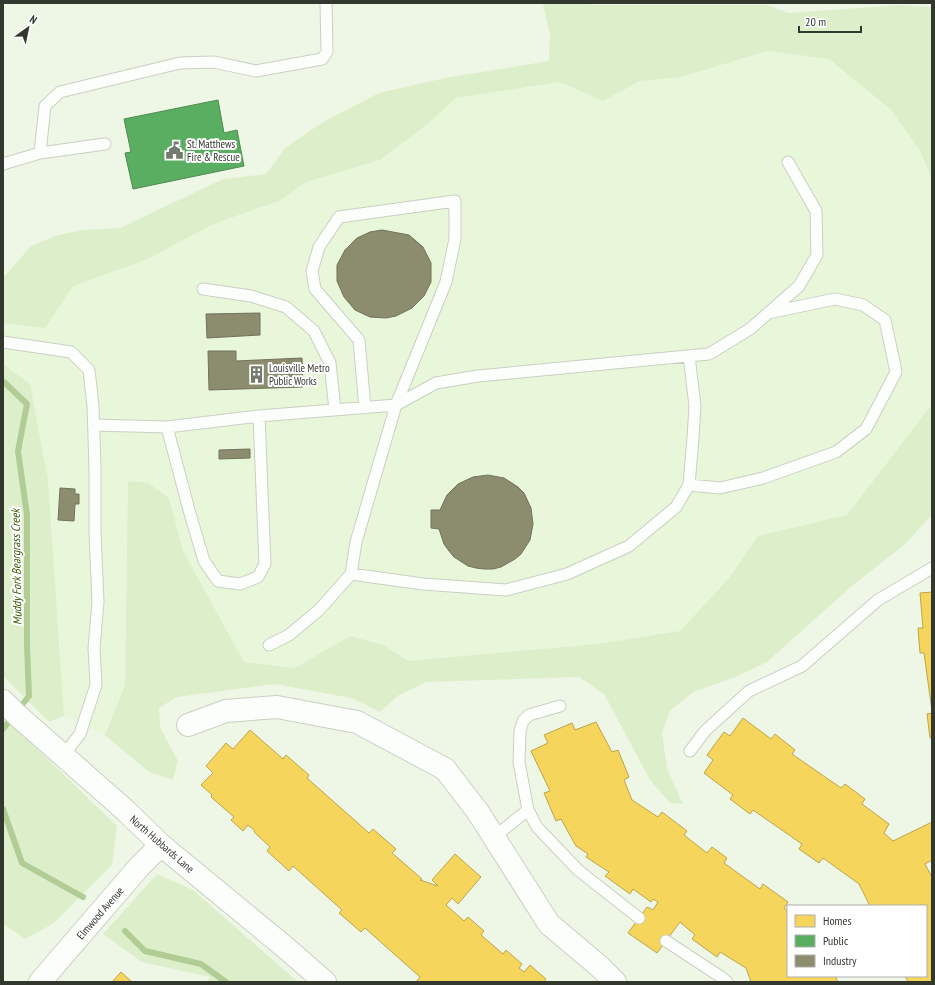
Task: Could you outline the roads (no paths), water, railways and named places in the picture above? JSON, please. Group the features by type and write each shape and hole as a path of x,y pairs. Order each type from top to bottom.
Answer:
{"street":[{"name":"North Hubbards Lane","path":"3,701 17,716 161,844 325,982"},
{"path":"188,725 226,711 277,707 357,722 445,770 478,812 549,924 599,966 615,982"},
{"name":"Elmwood Avenue","path":"40,982 161,844"}],"lane":[{"path":"40,153 45,106 60,92 180,63 214,62 256,71 322,59 327,52 326,3"},
{"path":"3,164 40,153 105,144"},
{"path":"94,425 166,427 259,416 396,405 436,383 443,381 478,376 709,354 750,329 799,286 817,255 816,211 788,162"},
{"path":"269,645 289,635 320,610 351,574 356,542 396,405 446,282 455,239 455,202 340,217 319,247 312,271 315,289 359,340 365,408"},
{"path":"202,289 251,296 286,307 314,331 330,362 335,410"},
{"path":"689,485 720,488 763,478 836,452 866,429 896,372 885,320 863,305 835,299 768,313"},
{"path":"3,342 71,352 89,370 94,425 95,533 98,602 94,648 96,686 80,734 63,756"},
{"path":"351,574 423,584 506,590 567,574 629,546 676,507 689,485 695,406 689,356"},
{"path":"166,427 204,561 218,581 240,584 258,577 265,564 259,416"},
{"path":"690,751 705,731 749,691 802,666 878,600 932,568"},
{"path":"560,706 529,715 523,721 520,731 518,762 528,810 537,827 578,870 639,918"},
{"path":"494,837 528,810"},
{"path":"666,941 727,982"}],"waterway":[{"name":"Muddy Fork Beargrass Creek","path":"3,382 27,404 18,451 27,515 27,646 29,696 3,729"},
{"name":"Muddy Fork Beargrass Creek","path":"3,809 22,863 83,897"},
{"name":"Muddy Fork Beargrass Creek","path":"125,931 145,951 201,964 226,982"}],"place":[{"name":"St. Matthews Fire & Rescue","path":"174,150"},
{"name":"Louisville Metro Public Works","path":"256,374"}]}
